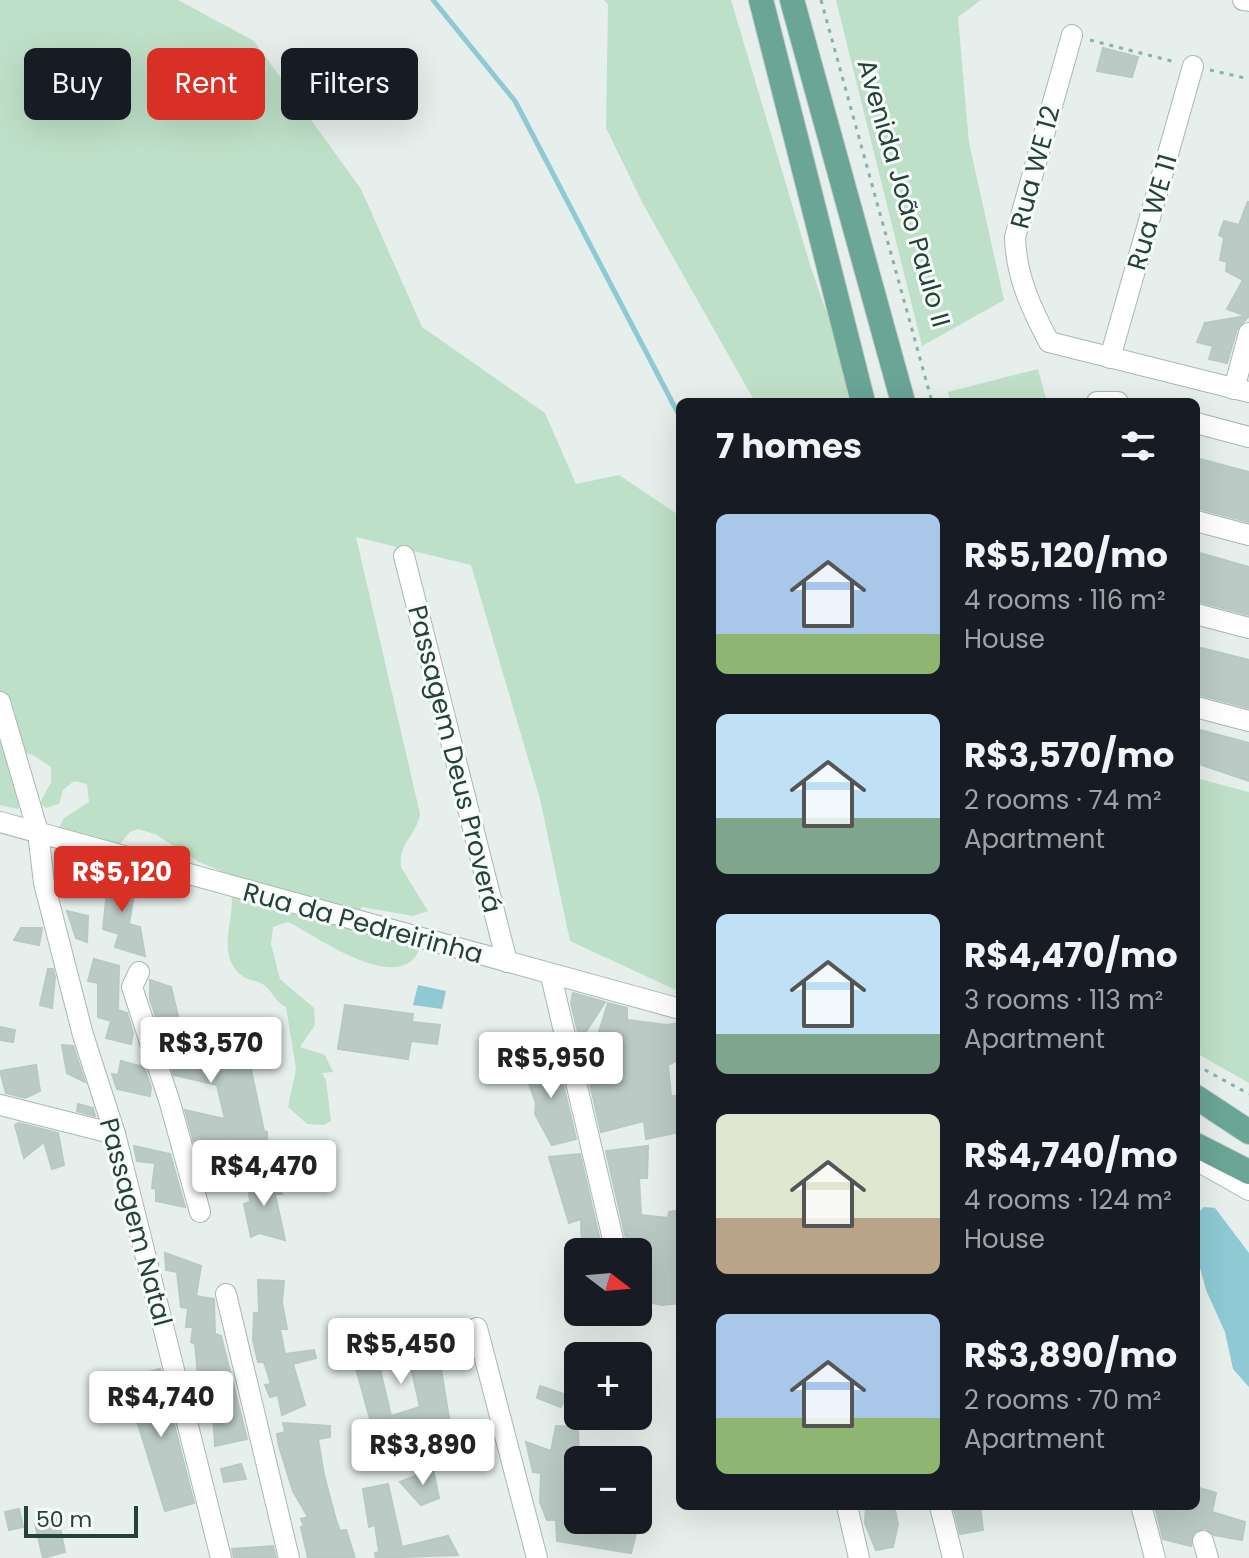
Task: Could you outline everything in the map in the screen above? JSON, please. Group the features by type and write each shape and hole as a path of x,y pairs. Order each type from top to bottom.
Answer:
{"main road":[{"path":"761,0 862,398"},
{"name":"Avenida João Paulo II","path":"792,0 902,398"},
{"path":"1200,1100 1249,1132"},
{"path":"1200,1147 1249,1172"}],"street":[{"path":"1243,0 1249,1"},
{"name":"Rua WE 12","path":"1072,35 1015,237 1018,268 1034,319 1049,342 1110,358"},
{"name":"Rua WE 11","path":"1110,358 1193,66"},
{"path":"1110,358 1242,391 1249,333"},
{"path":"1200,424 1249,437"},
{"path":"1200,522 1249,535"},
{"name":"Passagem Deus Proverá","path":"404,556 507,962"},
{"path":"1200,615 1249,628"},
{"name":"Passagem Natal","path":"0,702 38,832 44,883 83,1035 115,1134 221,1558"},
{"path":"1200,708 1249,721"},
{"name":"Rua da Pedreirinha","path":"0,822 676,1008"},
{"path":"139,972 132,987 170,1103 200,1212"},
{"path":"551,976 613,1238"},
{"path":"0,1105 115,1134"},
{"path":"1200,1162 1249,1190"},
{"path":"226,1294 289,1558"},
{"path":"477,1328 537,1558"},
{"path":"848,1510 859,1558"},
{"path":"941,1510 953,1558"},
{"path":"1142,1510 1155,1558"}],"path":[{"name":"Avenida João Paulo II","path":"821,0 931,398"},
{"path":"1072,35 1249,79"},
{"path":"1200,1067 1249,1094"}],"green space":[{"path":"0,0 178,0 254,41 259,48 147,48 147,120 265,120 265,56 281,78 281,120 311,120 361,189 422,327 545,413 576,484 619,475 676,513 676,990 570,941 540,799 471,565 356,537 420,814 402,852 401,867 428,911 413,916 362,907 357,913 420,948 410,962 395,967 356,959 288,922 273,927 271,944 280,979 314,1008 315,1025 300,1047 325,1055 333,1072 322,1073 326,1080 331,1121 324,1125 307,1124 288,1107 296,1069 286,1007 264,985 244,977 232,964 228,939 232,898 230,884 223,872 199,862 155,834 138,829 130,832 108,858 74,864 61,852 56,834 64,818 89,802 87,784 74,781 63,790 59,804 46,808 40,803 51,782 51,767 33,755 12,749 20,802 18,809 0,805"},
{"path":"604,0 731,0 811,268 857,398 753,398 643,204 606,128 608,5"},
{"path":"836,0 981,0 958,17 969,143 1004,300 922,346"},
{"path":"1038,369 1046,398 949,398 948,392"},
{"path":"1200,779 1249,792 1249,1083 1200,1055"}],"water":[{"path":"418,985 446,991 442,1009 413,1005"},
{"path":"1204,1207 1215,1208 1249,1253 1249,1387 1233,1369 1225,1332 1206,1290 1200,1268 1200,1211"}],"building":[{"path":"1103,48 1138,57 1132,77 1097,71"},
{"path":"1248,201 1249,316 1237,329 1227,363 1209,359 1213,346 1197,342 1205,323 1246,316 1227,309 1243,280 1226,271 1227,262 1220,260 1224,238 1219,235 1224,221 1239,225"},
{"path":"1200,459 1249,472 1249,522 1200,509"},
{"path":"1200,553 1249,567 1249,615 1200,602"},
{"path":"1201,648 1249,660 1249,708 1200,695"},
{"path":"1200,730 1249,743 1249,781 1200,764"},
{"path":"109,872 136,881 129,924 140,927 145,956 115,947 119,934 103,929"},
{"path":"67,911 88,916 87,942 76,938"},
{"path":"21,928 42,928 39,945 14,940"},
{"path":"94,959 119,966 118,1010 127,1013 133,1033 131,1044 106,1038 111,1021 98,1017 98,983 88,981"},
{"path":"48,969 53,969 55,977 52,1008 40,1005"},
{"path":"150,980 171,987 180,1024 204,1031 200,1044 249,1060 264,1131 267,1132 267,1147 230,1138 239,1167 199,1161 185,1110 225,1119 217,1085 174,1075 162,1036 164,1019 157,1020 150,999"},
{"path":"573,993 605,1002 580,1041 571,1003"},
{"path":"608,1003 627,1008 627,1020 676,1024 676,1061 668,1065 671,1096 676,1096 676,1133 646,1139 644,1121 601,1132 587,1070"},
{"path":"345,1005 413,1014 412,1022 440,1025 437,1044 411,1041 408,1059 338,1049"},
{"path":"0,1027 15,1030 13,1042 0,1040"},
{"path":"62,1045 73,1046 85,1082 67,1073"},
{"path":"556,1054 576,1139 552,1145 535,1114 536,1103 529,1084 534,1083 529,1062"},
{"path":"121,1061 144,1067 151,1087 150,1096 117,1089 112,1074 118,1075"},
{"path":"36,1065 40,1091 25,1098 6,1093 0,1071"},
{"path":"78,1104 93,1108 95,1116 77,1111"},
{"path":"19,1123 58,1133 64,1165 52,1169 44,1142 24,1158 15,1125"},
{"path":"134,1146 170,1154 185,1207 156,1201 156,1189 152,1188 155,1163 137,1161"},
{"path":"648,1146 647,1178 639,1178 641,1215 668,1218 669,1212 676,1211 676,1303 652,1303 652,1238 626,1238 606,1151"},
{"path":"580,1154 599,1238 582,1238 581,1219 569,1223 549,1157"},
{"path":"247,1174 277,1183 282,1194 275,1194 285,1240 259,1233 251,1237 244,1204 250,1202"},
{"path":"165,1253 201,1266 196,1296 214,1299 215,1334 221,1336 247,1439 215,1446 212,1395 200,1398 195,1344 191,1342 193,1327 186,1327 188,1308 181,1307 177,1272 166,1270"},
{"path":"258,1280 284,1281 282,1302 287,1329 280,1329 285,1354 314,1350 316,1358 293,1364 305,1405 282,1415 278,1395 270,1397 265,1385 271,1384 264,1362 258,1362 253,1340 254,1313 259,1313"},
{"path":"379,1324 385,1350 376,1352 391,1416 420,1407 406,1345 435,1333 451,1430 376,1441 346,1332"},
{"path":"160,1369 194,1503 165,1511 138,1424 134,1392 126,1378"},
{"path":"540,1386 564,1394 561,1407 537,1398"},
{"path":"283,1423 330,1426 330,1437 318,1439 324,1475 340,1531 346,1530 355,1558 308,1558 301,1519 308,1517 293,1491 279,1446 277,1434 285,1432"},
{"path":"556,1426 564,1426 564,1430 578,1430 579,1446 564,1446 564,1534 636,1534 631,1553 557,1541 556,1520 547,1520 540,1502 541,1473 533,1472 526,1442 551,1451"},
{"path":"241,1464 246,1479 224,1482 221,1469"},
{"path":"433,1469 439,1498 421,1505 400,1482"},
{"path":"388,1484 402,1547 448,1536 458,1555 376,1558 375,1553 379,1552 375,1525 369,1527 363,1489"},
{"path":"1200,1488 1216,1493 1212,1512 1245,1522 1242,1540 1214,1535 1205,1528 1193,1533 1191,1546 1163,1539 1156,1510 1200,1510"},
{"path":"19,1509 23,1527 9,1530 5,1512"},
{"path":"866,1510 895,1510 898,1524 893,1547 876,1550 865,1523"},
{"path":"954,1510 980,1510 983,1530 960,1534"},
{"path":"58,1518 65,1552 43,1558 35,1524"},
{"path":"273,1546 276,1558 234,1558 232,1549"}],"waterway":[{"path":"433,0 515,101 676,409"}]}
